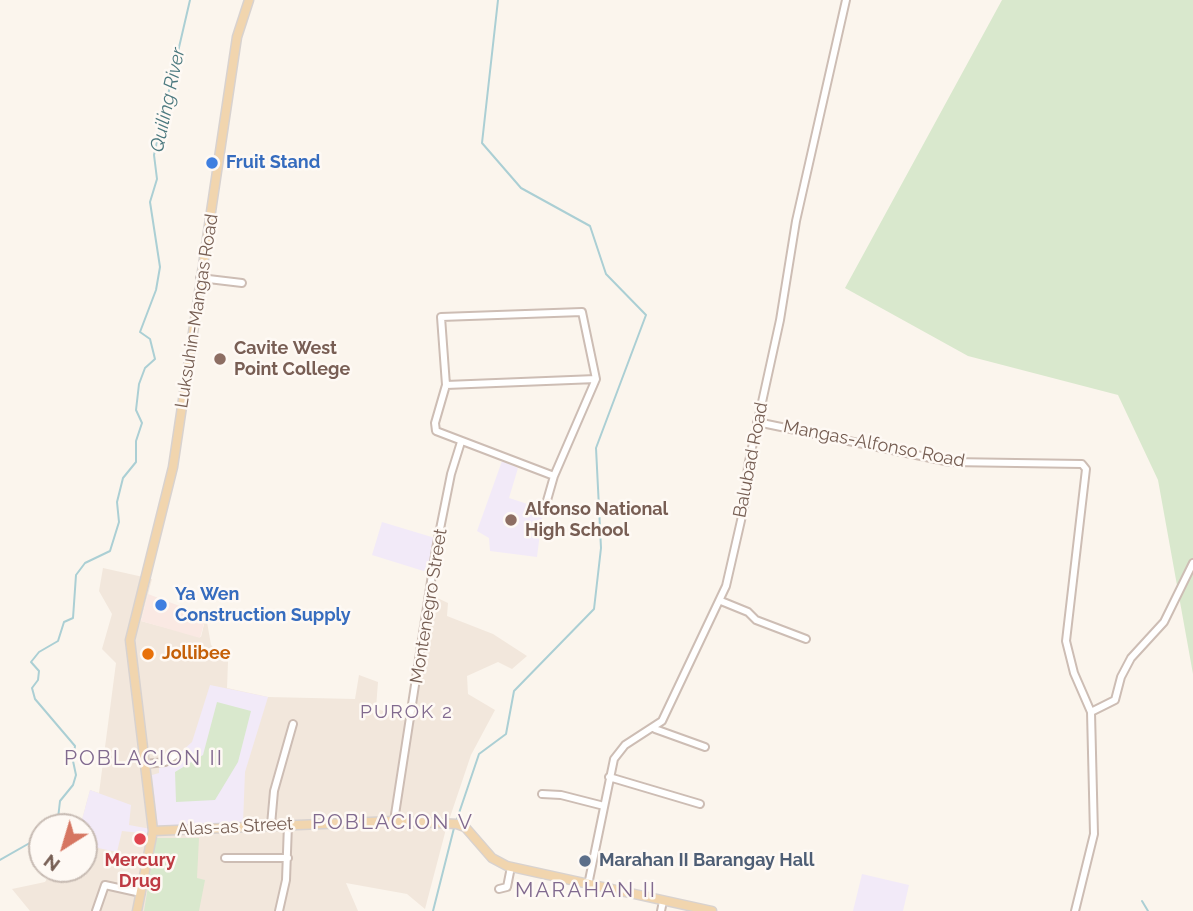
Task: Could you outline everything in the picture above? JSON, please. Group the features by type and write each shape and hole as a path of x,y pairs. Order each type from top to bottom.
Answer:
{"main road":[{"name":"Luksuhin-Mangas Road","path":"137,911 153,831 129,648 173,467 237,37 249,0"},
{"name":"Alas-as Street","path":"153,831 394,821 457,824 465,827 492,858 511,867"},
{"path":"511,867 712,911"}],"street":[{"name":"Balubad Road","path":"588,885 609,777 618,751 654,729 668,711 721,601 745,503 748,466 780,320 794,233 846,0"},
{"path":"200,278 242,283"},
{"path":"546,504 554,476 596,379 582,312 441,317 446,385 435,427 440,433 461,442 554,476"},
{"path":"446,385 596,379"},
{"name":"Mangas-Alfonso Road","path":"757,422 950,462 1082,464 1086,469 1066,641 1074,673 1091,712 1094,834 1075,911"},
{"name":"Montenegro Street","path":"394,821 436,549 451,474 461,442"},
{"path":"1091,712 1115,700 1131,658 1164,622 1193,564"},
{"path":"721,601 748,612 757,620 806,639"},
{"path":"271,825 274,791 293,724"},
{"path":"654,729 705,747"},
{"path":"146,764 165,762 176,755"},
{"path":"609,777 700,804"},
{"path":"542,794 561,795 604,806"},
{"path":"279,911 286,880 288,824"},
{"path":"225,858 288,858"},
{"path":"499,889 507,888 511,867"},
{"path":"96,911 102,889 106,885 141,894"},
{"path":"661,911 663,901"}],"shaded area":[{"name":"Alfonso National High School","path":"502,461 518,468 509,498 543,509 537,557 490,551 489,538 477,531"},
{"path":"382,522 435,538 430,573 372,555"},
{"path":"103,568 152,579 141,621 201,637 206,616 211,645 228,662 227,688 268,697 355,699 359,675 378,682 376,708 409,722 429,594 448,603 447,616 493,634 527,656 512,669 498,662 467,676 468,694 495,710 471,755 446,829 425,909 407,894 346,883 358,911 30,911 12,889 40,883 98,883 98,813 84,813 90,790 99,793 116,663 102,649 112,614 99,591"},
{"name":"Ya Wen Construction Supply","path":"148,594 206,616 200,638 141,621"},
{"path":"210,685 268,697 245,772 243,823 158,827 152,775 159,773 159,764 172,760 192,742"},
{"path":"90,790 131,805 129,825 151,829 150,834 122,831 117,852 98,848 98,813 84,813"},
{"path":"862,874 909,885 903,911 853,911"}],"green space":[{"path":"1002,0 1193,0 1193,674 1158,480 1118,395 968,356 845,288"},
{"path":"217,702 251,711 238,762 215,800 176,802 175,772 203,755"},
{"path":"156,838 199,838 197,878 205,880 199,911 144,911"}],"waterway":[{"name":"Quiling River","path":"59,813 60,801 73,785 76,775 73,761 75,746 35,699 32,688 38,680 39,671 31,662 39,652 58,641 64,622 73,618 76,575 85,563 110,551 119,522 117,502 123,478 136,462 136,441 142,423 136,410 139,384 145,368 155,359 150,339 140,332 156,290 160,267 150,202 157,179 154,155 190,0"},
{"path":"456,822 479,754 506,734 514,691 594,609 601,548 596,448 646,315 606,274 590,226 521,188 482,143 498,0"},
{"path":"433,911 454,828"},
{"name":"Quiling River","path":"0,860 28,844"},
{"path":"1142,901 1148,911"}],"place":[{"name":"Fruit Stand","path":"212,163"},
{"name":"Cavite West Point College","path":"220,359"},
{"name":"Alfonso National High School","path":"511,520"},
{"name":"Ya Wen Construction Supply","path":"161,605"},
{"name":"Jollibee","path":"148,654"},
{"name":"Mercury Drug","path":"140,839"},
{"name":"Marahan II Barangay Hall","path":"585,861"}],"district":[{"name":"PUROK 2","path":"407,712"},
{"name":"POBLACION II","path":"144,759"},
{"name":"POBLACION V","path":"393,823"},
{"name":"MARAHAN II","path":"586,891"}]}
